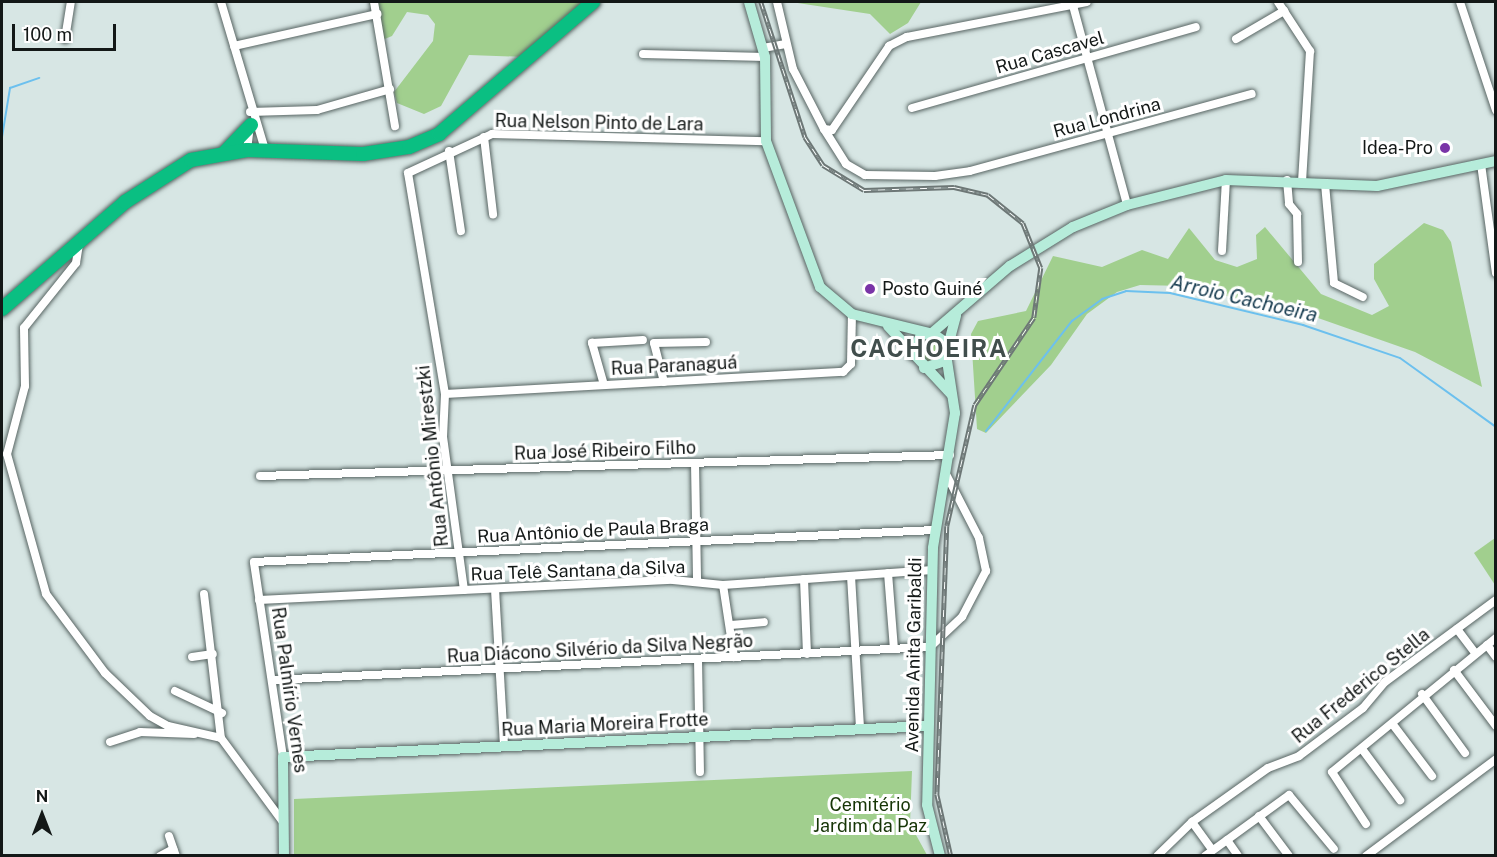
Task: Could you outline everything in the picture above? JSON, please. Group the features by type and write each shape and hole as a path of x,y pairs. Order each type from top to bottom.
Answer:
{"highway":[{"path":"2,309 164,173 224,153 265,150 363,154 409,147 439,134 593,2"},
{"path":"224,153 251,119"}],"main road":[{"path":"749,2 764,53 766,141 810,266 820,287 852,314 932,333 941,338 947,351"},
{"path":"912,355 916,339 932,333 957,314 984,287 1044,244 1127,205 1226,180 1395,184 1496,160"},
{"path":"924,368 940,365 947,351 957,314"},
{"path":"883,323 952,397"},
{"name":"Avenida Anita Garibaldi","path":"940,855 927,805 928,726 934,530 950,456 952,397 947,351"},
{"name":"Rua Maria Moreira Frotte","path":"283,757 928,726"},
{"name":"Rua Palmírio Vernes","path":"283,757 284,855"}],"street":[{"path":"66,39 71,2"},
{"path":"221,2 251,119 265,150"},
{"path":"374,2 395,126"},
{"name":"Rua Londrina","path":"777,2 786,44 824,129 846,164 865,175 894,178 970,171 1252,94"},
{"path":"824,129 838,126 877,57 889,46 907,37 1087,2"},
{"path":"1278,2 1305,38 1311,58 1302,181"},
{"path":"1460,2 1496,110"},
{"path":"1073,3 1127,205"},
{"path":"1236,39 1284,11"},
{"path":"234,46 377,14"},
{"name":"Rua Cascavel","path":"912,108 1196,27"},
{"path":"642,54 764,53 786,44"},
{"path":"251,119 317,110 390,89"},
{"path":"247,150 251,119"},
{"path":"483,137 493,214"},
{"name":"Rua Nelson Pinto de Lara","path":"416,248 408,173 449,151 483,137 766,141"},
{"path":"449,151 461,231"},
{"path":"1481,164 1496,273"},
{"path":"1222,251 1226,180"},
{"path":"1287,180 1289,204 1297,214 1299,262"},
{"path":"1325,184 1334,283 1363,297"},
{"path":"79,244 76,263 24,328 25,386 7,453 11,480 46,594 58,614 105,674 150,716 178,729 204,732 221,738 284,823"},
{"name":"Rua Antônio Mirestzki","path":"416,248 445,394 448,470 464,590"},
{"name":"Rua Paranaguá","path":"445,394 843,372 851,364 852,314"},
{"path":"604,385 592,344 643,340"},
{"path":"664,382 654,344 706,342"},
{"name":"Rua José Ribeiro Filho","path":"260,476 950,456"},
{"path":"695,463 697,581"},
{"path":"930,647 962,617 986,571 979,538 946,474"},
{"name":"Rua Antônio de Paula Braga","path":"254,562 934,530"},
{"name":"Rua Palmírio Vernes","path":"254,562 283,757"},
{"name":"Rua Telê Santana da Silva","path":"259,600 697,581 723,585 932,570"},
{"path":"888,573 894,649"},
{"path":"851,576 860,729"},
{"path":"804,579 807,654"},
{"path":"723,585 731,625 734,657"},
{"path":"495,589 504,746"},
{"path":"204,594 222,713 221,738"},
{"name":"Rua Frederico Stella","path":"1157,855 1192,822 1268,768 1299,756 1496,600"},
{"path":"731,625 764,622"},
{"path":"1457,629 1475,653"},
{"path":"1432,776 1394,726 1394,717 1496,638"},
{"path":"1487,645 1496,657"},
{"name":"Rua Diácono Silvério da Silva Negrão","path":"272,680 930,647"},
{"path":"192,657 213,654"},
{"path":"698,659 700,772"},
{"path":"1454,670 1496,726"},
{"path":"174,691 222,713"},
{"path":"1422,694 1465,753"},
{"path":"1366,824 1331,774 1394,726"},
{"path":"110,742 140,732 204,732"},
{"path":"1362,749 1400,800"},
{"path":"1366,855 1496,759"},
{"path":"1205,855 1259,816 1294,795 1334,849"},
{"path":"1259,816 1289,855"},
{"path":"1192,822 1212,850"},
{"path":"160,855 175,852 169,836"},
{"path":"1227,840 1238,855"}],"green space":[{"path":"369,2 586,2 526,57 469,55 441,106 424,114 397,103 394,92 433,41 435,24 428,15 407,12 392,36 380,41"},
{"path":"791,2 921,2 908,23 890,34 870,14"},
{"path":"1424,223 1443,230 1451,242 1482,387 1415,352 1318,318 1185,286 1140,285 1117,292 1087,314 1051,365 986,433 977,429 971,334 978,321 1026,311 1053,256 1102,267 1142,250 1168,259 1189,228 1215,260 1237,267 1257,259 1256,235 1265,227 1321,294 1372,315 1389,306 1374,279 1374,264"},
{"path":"931,338 940,344 942,355 937,362 922,362 917,346"},
{"path":"1495,538 1495,585 1474,553"},
{"name":"Cemitério Jardim da Paz","path":"912,771 910,824 927,855 294,855 294,799"}],"waterway":[{"path":"2,137 10,88 39,78"},
{"name":"Arroio Cachoeira","path":"986,431 1072,321 1102,299 1126,291 1170,293 1303,325 1400,358 1496,427"}],"railway":[{"path":"761,2 805,137 823,165 864,190 954,187 988,195 1023,223 1041,268 1034,318 975,405 947,526 937,794 951,856"}],"place":[{"name":"Idea-Pro","path":"1445,148"},
{"name":"Posto Guiné","path":"870,289"}],"district":[{"name":"CACHOEIRA","path":"929,349"}]}
